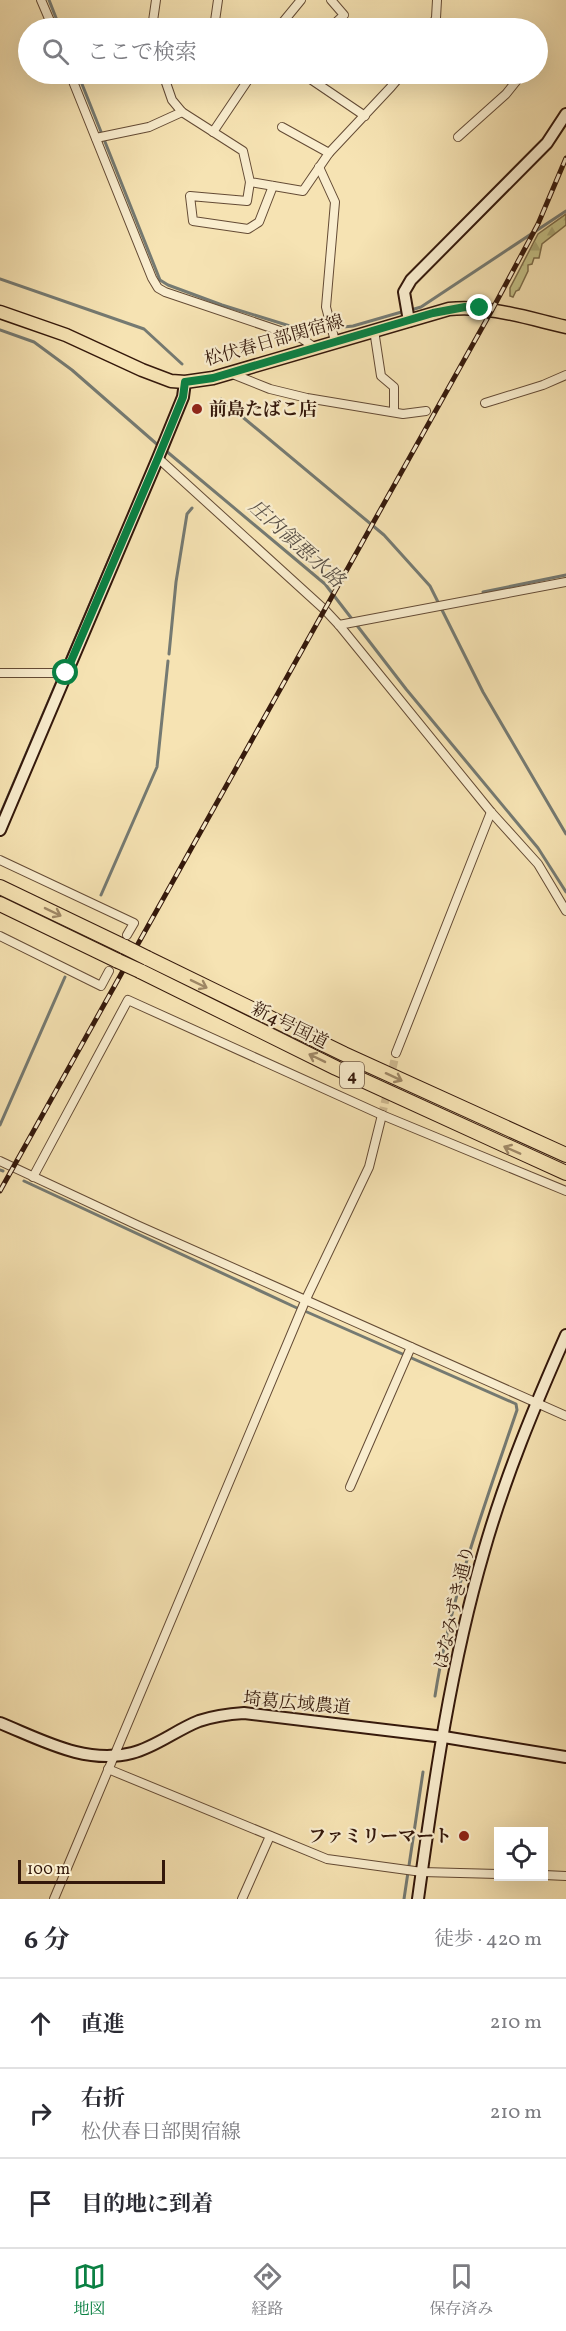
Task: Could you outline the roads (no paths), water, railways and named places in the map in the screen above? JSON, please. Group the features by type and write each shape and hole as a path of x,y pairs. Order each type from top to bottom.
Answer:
{"highway":[{"name":"新4号国道","path":"0,887 126,941 147,958 354,1059 566,1155"},
{"name":"新4号国道","path":"0,904 113,966 140,971 336,1068 566,1173"}],"main road":[{"name":"松伏春日部関宿線","path":"0,312 66,334 158,376 185,382 204,380 441,311 465,307 492,310 566,327"}],"street":[{"path":"41,0 49,18"},
{"path":"153,18 156,0"},
{"path":"215,18 218,0"},
{"path":"286,18 301,0"},
{"path":"331,0 344,15 341,18"},
{"path":"436,18 437,0"},
{"path":"74,84 158,288 301,338 314,347"},
{"path":"167,84 172,100 182,112 243,151 250,182 247,201 190,196 193,221 248,229 259,222 273,186"},
{"path":"213,132 245,84"},
{"path":"318,84 365,116"},
{"path":"250,182 303,191 329,153 393,84"},
{"path":"458,137 514,84"},
{"path":"96,138 148,127 182,112"},
{"path":"409,321 404,292 411,280 547,143 566,114"},
{"path":"282,127 329,153"},
{"path":"319,167 335,202 326,307 335,341"},
{"path":"374,330 381,376 393,387 394,412"},
{"path":"230,373 270,389 307,398 403,414 426,411"},
{"path":"485,403 543,385 566,375"},
{"path":"0,830 158,458 183,397 185,382"},
{"path":"158,458 343,625 491,812 538,864 566,911"},
{"path":"343,625 566,582"},
{"path":"0,673 67,673"},
{"path":"396,1053 491,812"},
{"path":"0,860 134,923 126,941"},
{"path":"0,936 101,986 113,966"},
{"path":"33,1177 128,1000 382,1115 566,1191"},
{"path":"54,1899 306,1299 369,1167 382,1115"},
{"path":"0,1161 566,1416"},
{"name":"はなみずき通り","path":"418,1899 418,1871 456,1667 484,1551 536,1404 566,1335"},
{"path":"351,1487 411,1347"},
{"name":"埼葛広域農道","path":"0,1723 66,1750 102,1757 134,1753 199,1721 244,1713 444,1737 566,1757"},
{"path":"108,1769 327,1858 418,1871 494,1874"},
{"path":"242,1899 270,1836"},
{"path":"548,1875 566,1876"}],"waterway":[{"path":"49,0 56,18"},
{"path":"82,84 160,280 222,305 306,331 353,326 405,311"},
{"path":"411,310 421,307 566,211"},
{"path":"0,279 144,329 182,364"},
{"name":"庄内領悪水路","path":"0,330 34,342 72,370 159,446"},
{"path":"221,399 384,535 430,586 483,692 566,834"},
{"name":"庄内領悪水路","path":"165,450 325,584 406,689 538,848 566,892"},
{"path":"169,654 176,582 187,514 192,508"},
{"path":"0,815 115,545"},
{"path":"483,592 566,575"},
{"path":"101,895 157,767 168,661"},
{"path":"0,1125 65,977"},
{"path":"24,1181 297,1308"},
{"path":"307,1312 516,1404 517,1410 459,1587 435,1696"},
{"path":"404,1899 423,1772"}],"tunnel":[{"path":"382,1115 396,1053"}],"railway":[{"path":"0,1191 492,310 538,224 566,158"}],"place":[{"name":"前島たばこ店","path":"197,409"},
{"name":"ファミリーマート","path":"464,1836"}]}
